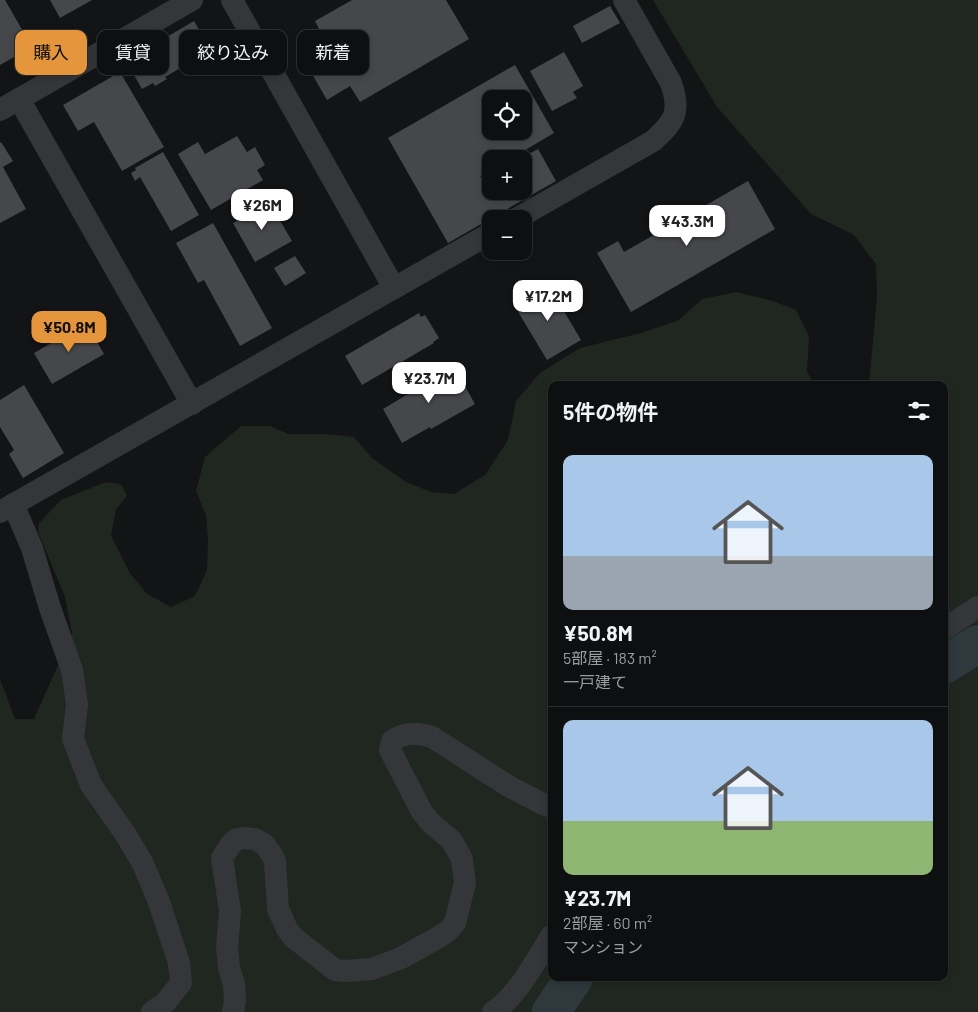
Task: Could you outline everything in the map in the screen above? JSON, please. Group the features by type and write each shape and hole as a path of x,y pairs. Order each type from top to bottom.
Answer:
{"street":[{"path":"192,0 9,104 192,404"},
{"path":"232,0 394,288"},
{"path":"532,210 653,141 672,123 676,103 671,83 624,0"},
{"path":"152,1012 165,1003 181,983 178,963 159,902 143,864 126,835 91,785 81,763 73,740 77,704 72,670 50,608 32,548 7,508 482,238"},
{"path":"948,626 978,607"},
{"path":"232,1012 235,1001 227,946 230,911 222,858 231,844 237,839 255,839 264,844 271,853 275,861 278,908 287,929 294,937 334,970 372,969 401,958 448,931 455,922 465,883 462,859 452,841 430,822 422,812 390,750 392,741 399,736 418,733 432,737 510,787 548,806"},
{"path":"493,1012 501,1007 533,968 548,941"}],"shaded area":[{"path":"653,0 978,0 978,1012 0,1012 0,679 15,719 34,719 72,634 65,597 38,532 39,523 61,500 106,482 121,484 127,496 116,509 111,536 129,572 147,594 171,607 195,596 207,570 208,540 206,515 196,491 205,457 241,426 270,426 288,434 326,434 354,437 372,458 406,482 431,492 454,494 485,475 508,440 516,401 540,373 580,348 641,333 679,320 702,299 736,292 773,301 796,310 809,336 807,372 813,381 548,381 548,981 948,981 948,381 869,381 877,296 876,264 854,235 811,214 717,107"}],"building":[{"path":"0,0 5,0 22,30 15,30 15,57 0,65"},
{"path":"50,0 92,0 60,18"},
{"path":"352,0 446,0 469,39 360,102 350,86 327,100 313,75 369,75 369,30 317,30 319,29 315,21"},
{"path":"610,6 620,23 582,43 573,26"},
{"path":"194,21 199,30 179,30 179,69 169,75 169,36"},
{"path":"564,52 583,86 573,92 577,98 552,111 530,71"},
{"path":"515,65 529,90 482,90 482,140 532,140 532,95 554,133 525,150 482,150 482,175 480,176 482,180 482,200 523,200 505,210 482,210 482,223 448,243 388,138"},
{"path":"115,75 122,75 164,147 122,171 94,122 78,131 63,105"},
{"path":"134,75 168,75 165,77 167,79 155,86 153,83 142,89"},
{"path":"237,136 247,152 255,147 265,165 257,170 263,180 211,210 178,154 198,142 205,154"},
{"path":"0,143 13,161 3,167 26,209 0,223"},
{"path":"538,149 556,181 532,195 532,152"},
{"path":"163,152 199,215 171,231 140,177 135,181 131,173 136,170 135,168"},
{"path":"748,181 775,229 631,312 597,253 618,241 624,252"},
{"path":"265,200 272,214 275,212 292,241 255,262 233,223 246,216 244,212"},
{"path":"213,223 272,328 240,346 204,280 198,283 176,243"},
{"path":"295,256 306,273 285,286 274,268"},
{"path":"551,283 558,294 555,296 581,340 547,360 514,305"},
{"path":"419,313 421,317 425,315 439,338 434,343 362,385 345,356"},
{"path":"86,323 104,354 52,384 34,353"},
{"path":"453,365 475,404 402,443 383,409 408,394 407,391"},
{"path":"24,385 64,453 23,478 9,454 14,450 0,427 0,400"}],"waterway":[{"path":"948,663 978,644"},
{"path":"551,1012 572,981"}]}
